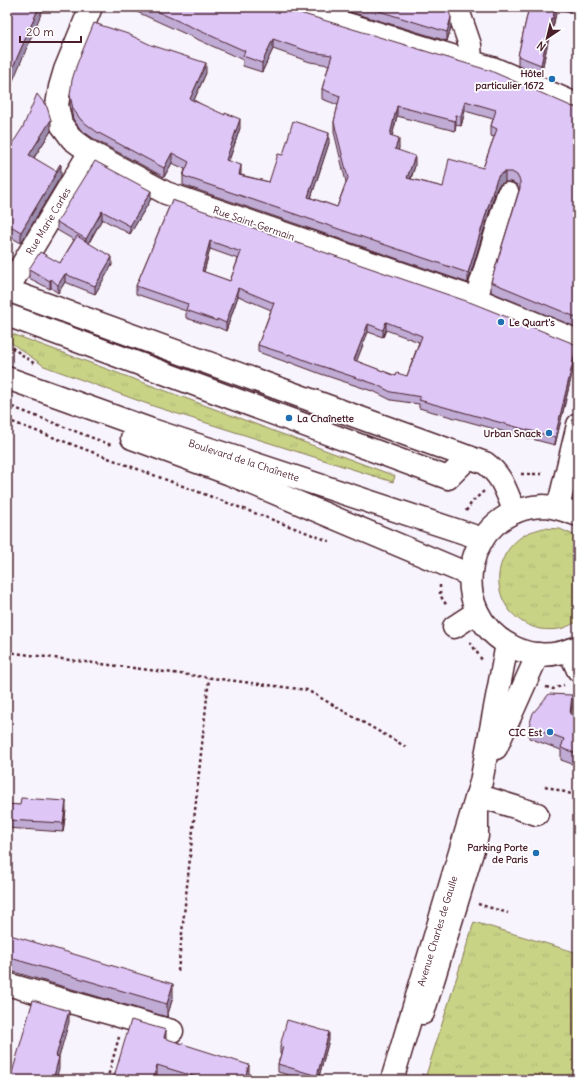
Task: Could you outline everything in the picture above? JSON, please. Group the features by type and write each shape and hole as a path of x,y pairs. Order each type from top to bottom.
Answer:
{"main road":[{"name":"Rue Saint-Germain","path":"91,7 65,70 57,105 61,124 72,139 90,152 166,193 476,299 578,341"},
{"path":"291,7 495,69 578,105"},
{"path":"457,7 470,45 471,62"},
{"name":"Rue Marie Carles","path":"7,290 90,152"},
{"path":"476,299 508,194"},
{"path":"7,290 485,463 495,470 501,478 514,512"},
{"path":"7,315 448,478 469,457"},
{"name":"Boulevard de la Chaînette","path":"7,378 152,430 375,503 459,524 483,539"},
{"path":"7,391 230,474 470,575"},
{"path":"572,677 573,649 554,654 538,654 522,651 495,636 485,625 473,600 470,575 476,550 492,528 502,519 514,512 544,506 568,511 578,425"},
{"path":"454,626 478,612"},
{"name":"Avenue Charles de Gaulle","path":"392,1080 479,788 507,644"},
{"name":"Avenue Charles de Gaulle","path":"479,788 538,654"},
{"path":"403,1080 477,836 479,788 537,814"},
{"path":"7,984 172,1031"}],"path":[{"path":"7,344 39,367"},
{"path":"7,420 335,543"},
{"path":"518,474 550,474"},
{"path":"459,524 472,502 489,486"},
{"path":"7,652 307,690 406,747"},
{"path":"541,686 553,689 572,677"},
{"path":"178,971 208,678"},
{"path":"545,786 578,796"},
{"path":"473,903 508,913"}],"green space":[{"path":"7,332 395,476 393,482 153,406 44,366 7,340"},
{"path":"543,528 560,529 578,537 578,621 561,629 540,629 524,623 512,613 503,600 499,586 499,572 504,557 513,545 526,534"},
{"path":"474,922 578,953 578,1080 443,1080 426,1075"}],"building":[{"path":"7,7 39,7 7,81"},
{"path":"147,7 284,7 491,71 573,107 578,107 578,318 491,282 520,188 520,181 517,175 512,172 505,172 499,175 496,181 468,273 183,176 189,162 172,153 164,168 97,132 81,120 73,109 70,95 72,80 94,23 128,34 151,45 206,63 190,99 225,115 225,113 240,119 226,160 241,165 239,175 269,182 278,154 283,155 293,121 329,133 308,197 337,207 348,178 334,122 340,96 322,89 332,55 310,52 273,39 262,63 243,56 245,51","holes":["465,101 496,110 491,126 497,129 483,168 449,159 443,187 407,178 415,156 395,149 399,138 390,135 397,106 455,121 456,115 461,116"]},
{"path":"366,7 435,7 448,10 451,17 447,32"},
{"path":"529,7 555,7 553,18 551,18 541,65 518,56"},
{"path":"37,94 47,107 51,120 29,155 56,171 60,164 61,165 21,232 7,224 7,152 23,127"},
{"path":"95,161 151,191 130,226 102,211 86,239 57,222"},
{"path":"172,200 472,303 577,345 555,437 419,400 421,397 391,392 375,384 289,354 258,345 274,303 238,288 226,323 186,310 188,304 136,286","holes":["210,241 241,252 230,281 202,271","386,322 422,336 407,376 397,373 396,376 354,360 368,324 383,330"]},
{"path":"77,236 112,257 95,286 65,274 58,285 51,279 50,281 29,269 40,252 60,263"},
{"path":"549,694 572,695 570,714 578,716 578,754 561,748 564,739 529,726 533,713"},
{"path":"21,798 66,801 63,823 7,820 7,804 20,805"},
{"path":"7,934 173,984 167,1004 7,957"},
{"path":"33,1000 69,1011 56,1056 59,1057 53,1080 10,1080"},
{"path":"131,1020 166,1030 164,1038 249,1065 244,1080 206,1080 157,1065 153,1080 113,1080"},
{"path":"287,1020 329,1032 317,1076 278,1064 283,1047 280,1046"},
{"path":"422,1074 441,1080 420,1080"}],"place":[{"name":"Hôtel particulier 1672","path":"552,79"},
{"name":"Le Quart's","path":"501,322"},
{"name":"La Chaînette","path":"289,418"},
{"name":"Urban Snack","path":"549,433"},
{"name":"CIC Est","path":"550,732"},
{"name":"Parking Porte de Paris","path":"536,853"}]}
